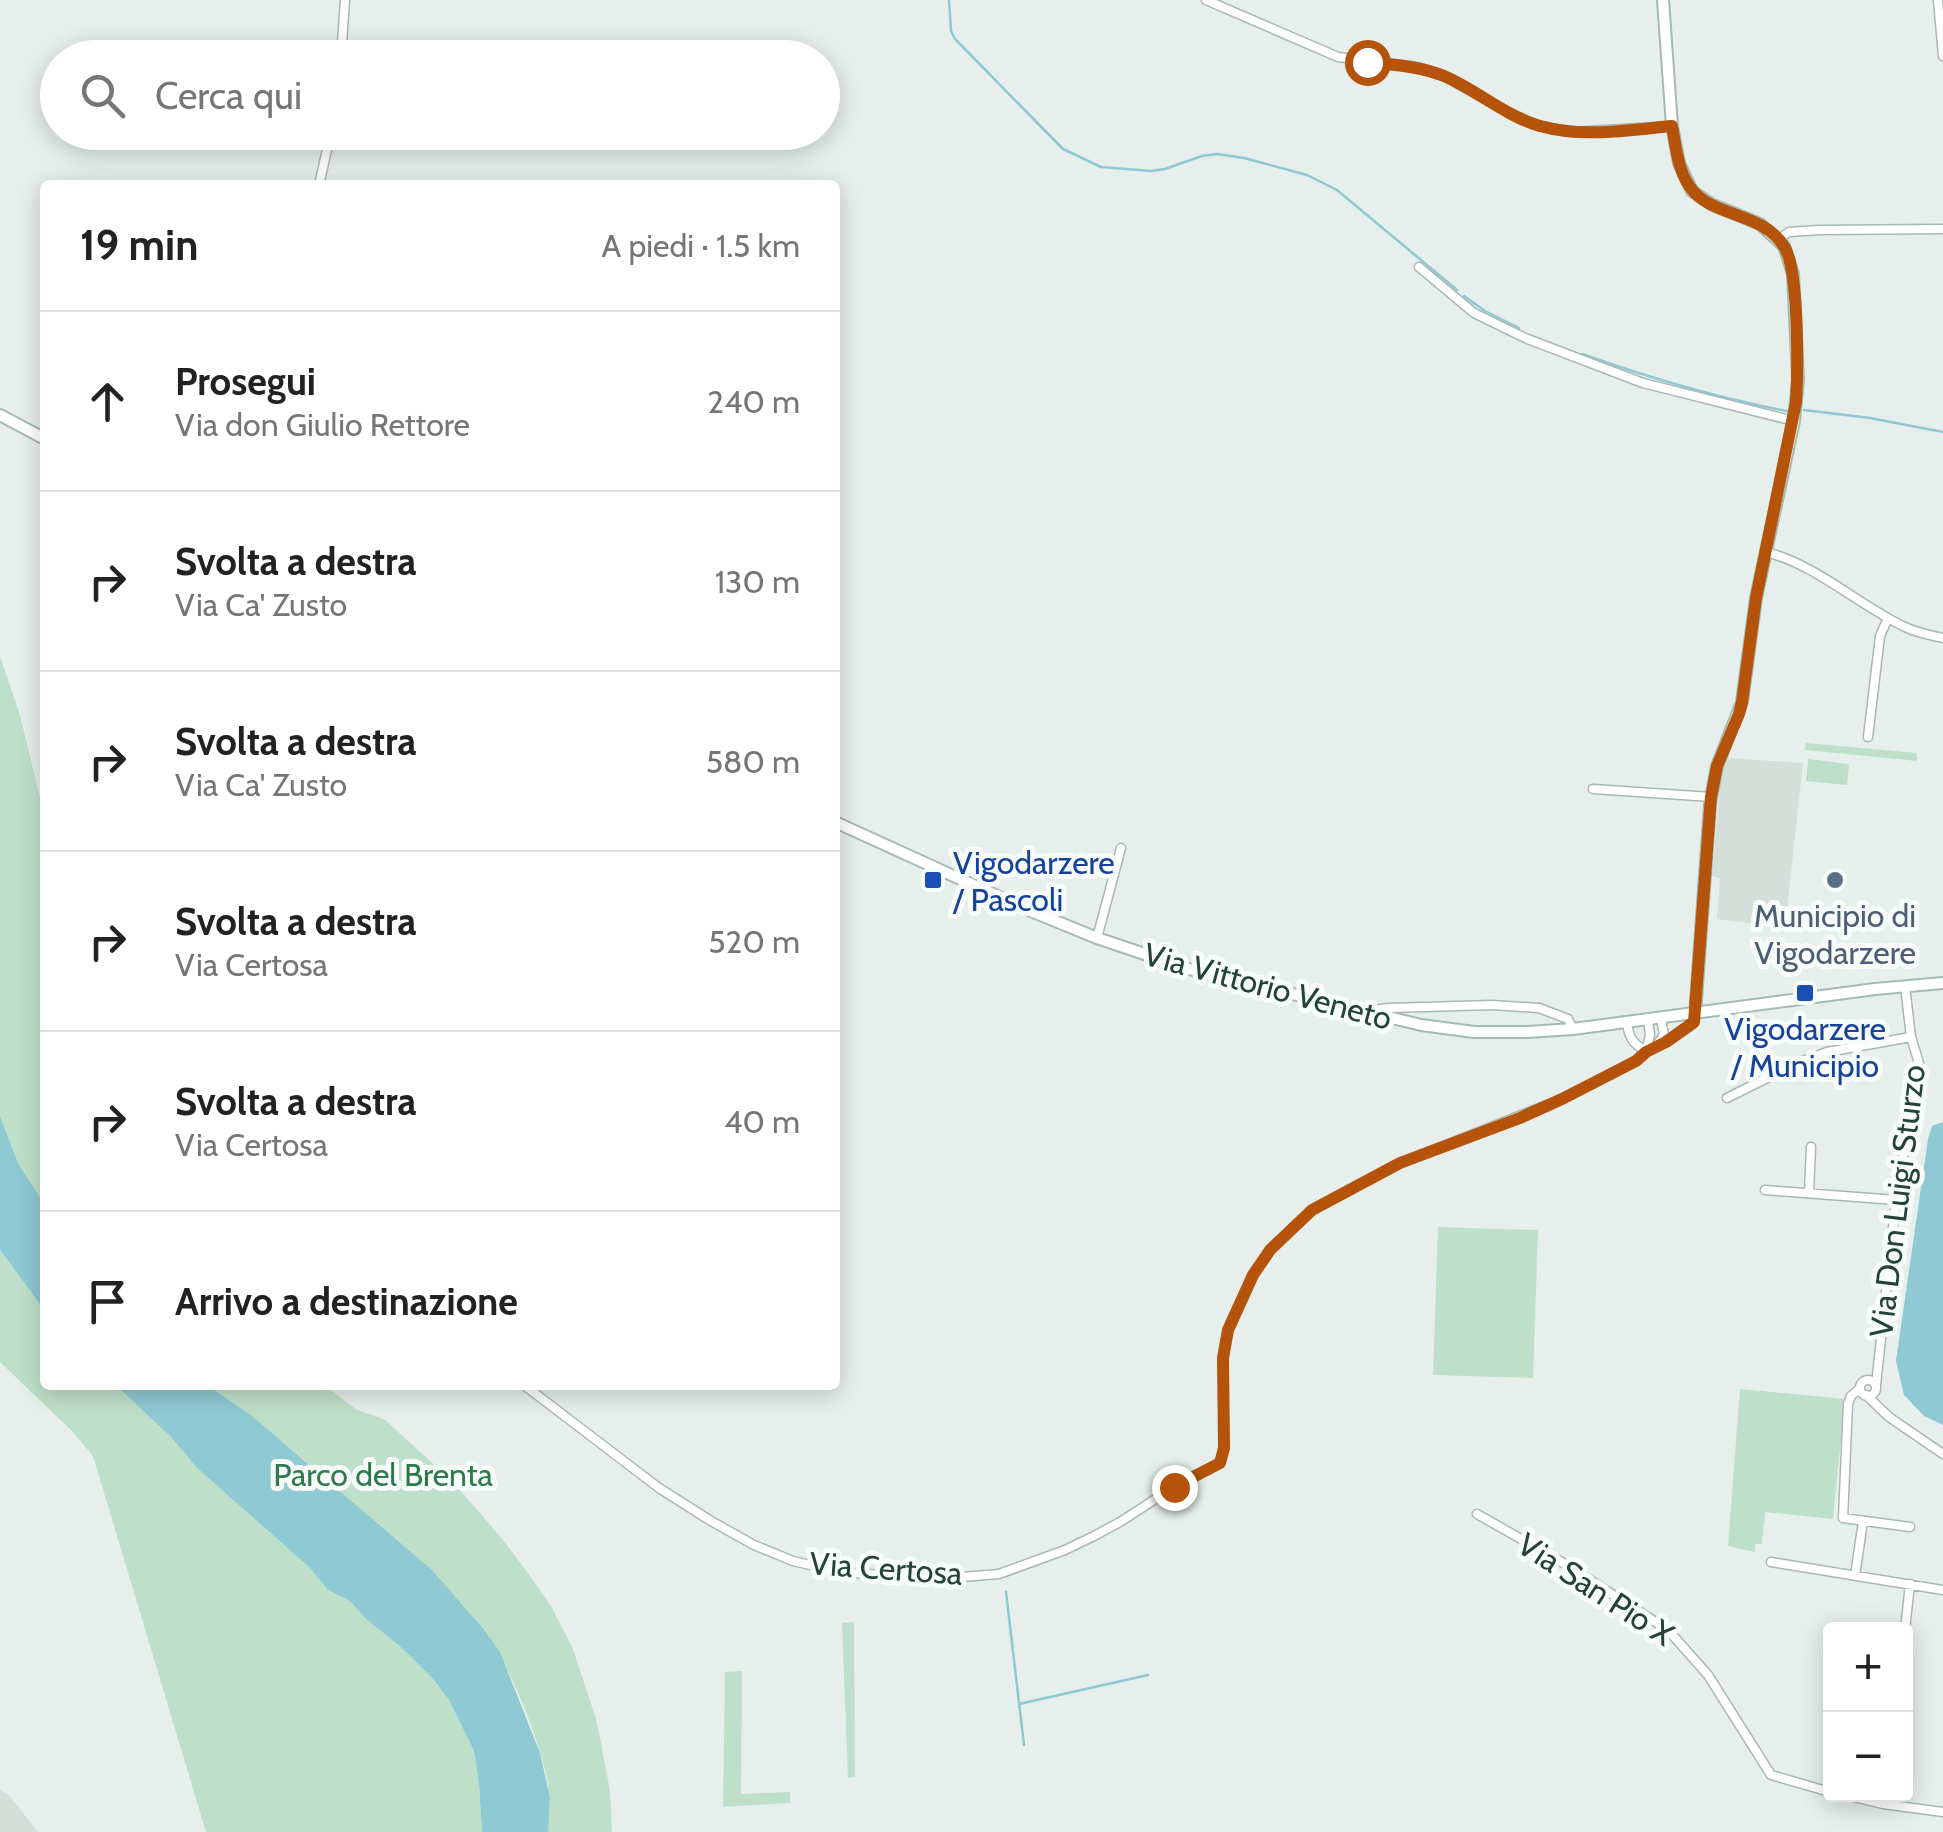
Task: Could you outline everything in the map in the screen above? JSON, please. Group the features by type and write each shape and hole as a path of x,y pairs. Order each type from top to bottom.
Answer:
{"main road":[{"path":"1662,0 1672,126 1679,163 1692,191 1710,204 1760,224 1778,239 1790,260 1798,380 1794,421 1756,598 1742,702 1717,766 1711,797 1695,1014"},
{"path":"0,416 40,437"},
{"name":"Via Vittorio Veneto","path":"840,824 1097,938 1189,969 1421,1025 1474,1032 1573,1030 1943,983"}],"street":[{"path":"342,40 345,0"},
{"path":"1206,0 1338,56 1418,68 1444,76 1536,125 1571,132 1672,126"},
{"path":"1940,7 1943,56"},
{"path":"319,180 327,150"},
{"path":"1778,239 1789,232 1820,230 1943,230"},
{"path":"1418,267 1474,313 1525,338 1644,382 1794,421"},
{"path":"1766,552 1827,580 1888,618 1943,638"},
{"path":"1868,737 1880,636 1888,618"},
{"path":"1593,789 1711,797"},
{"path":"1097,938 1121,848"},
{"name":"Via Don Luigi Sturzo","path":"1863,1521 1843,1518 1848,1404 1851,1396 1878,1379 1876,1366 1896,1200 1919,1063 1911,1037 1905,986"},
{"path":"1362,1012 1404,1007 1518,1006 1559,1015 1568,1019 1573,1030"},
{"name":"Via Certosa","path":"531,1390 658,1488 754,1546 840,1572 937,1579 998,1574 1094,1536 1220,1463 1224,1448 1223,1358 1228,1330 1253,1275 1270,1250 1312,1210 1400,1163 1562,1099 1636,1061 1690,1026 1695,1014"},
{"path":"1656,1046 1665,1030 1661,1019"},
{"path":"1627,1023 1634,1044 1646,1052 1648,1020"},
{"name":"Via Don Luigi Sturzo","path":"1727,1098 1827,1052 1911,1037"},
{"path":"1809,1194 1811,1147"},
{"path":"1765,1190 1896,1200"},
{"path":"1869,1388 1878,1407 1889,1417 1943,1454"},
{"name":"Via San Pio X","path":"1477,1514 1668,1630 1708,1675 1771,1775 1823,1790"},
{"path":"1855,1576 1863,1521 1910,1527"},
{"path":"1771,1562 1943,1590"},
{"path":"1906,1622 1910,1584"},
{"path":"1898,1802 1943,1812"}],"shaded area":[{"path":"1727,758 1803,763 1785,927 1717,919 1720,878 1712,876 1722,766"},
{"path":"0,1790 9,1795 38,1832 0,1832"}],"green space":[{"path":"0,656 20,715 40,798 40,1197 18,1163 0,1116"},
{"path":"1806,743 1917,753 1917,761 1805,750"},
{"path":"1808,759 1849,764 1847,785 1806,781"},
{"path":"1438,1227 1538,1230 1533,1378 1433,1375"},
{"path":"0,1250 40,1304 40,1390 122,1391 171,1437 197,1468 309,1567 328,1590 350,1601 433,1679 449,1700 474,1751 482,1832 206,1832 93,1456 0,1362"},
{"path":"1740,1389 1845,1399 1833,1519 1765,1512 1762,1544 1755,1544 1755,1552 1728,1546"},
{"name":"Parco del Brenta","path":"214,1390 331,1390 357,1410 384,1419 451,1480 500,1536 551,1606 573,1649 596,1719 610,1791 612,1832 548,1832 550,1800 543,1761 517,1690 486,1632 317,1471"},
{"path":"854,1622 855,1777 848,1778 842,1623"},
{"path":"742,1671 741,1794 790,1792 790,1803 723,1807 725,1672"}],"water":[{"path":"0,1116 18,1163 40,1197 40,1304 0,1250"},
{"path":"1943,1122 1943,1425 1924,1416 1904,1395 1896,1361 1928,1139 1932,1126"},
{"path":"214,1390 252,1416 432,1570 500,1652 540,1753 550,1797 548,1832 482,1832 474,1751 449,1700 433,1679 350,1601 328,1590 309,1567 197,1468 171,1437 122,1391"}],"waterway":[{"path":"949,0 955,39 1063,149 1101,167 1151,171 1217,154 1307,175 1337,190 1457,290"},
{"path":"1464,296 1519,328"},
{"path":"1582,354 1684,387 1787,411"},
{"path":"1804,410 1943,432"},
{"path":"1006,1592 1024,1745"},
{"path":"1019,1704 1148,1675"}],"place":[{"name":"Vigodarzere / Pascoli","path":"933,880"},
{"name":"Municipio di Vigodarzere","path":"1835,880"},
{"name":"Vigodarzere / Municipio","path":"1805,993"}],"route":[{"path":"1174,1487 1220,1463 1224,1448 1223,1358 1228,1330 1253,1275 1270,1250 1312,1210 1400,1163 1562,1099 1636,1061 1694,1022 1711,797 1717,766 1742,702 1756,598 1794,421 1798,380 1790,260 1784,246 1760,224 1710,204 1692,191 1679,163 1672,126 1555,130 1519,118 1444,76 1418,68 1367,62"}]}
